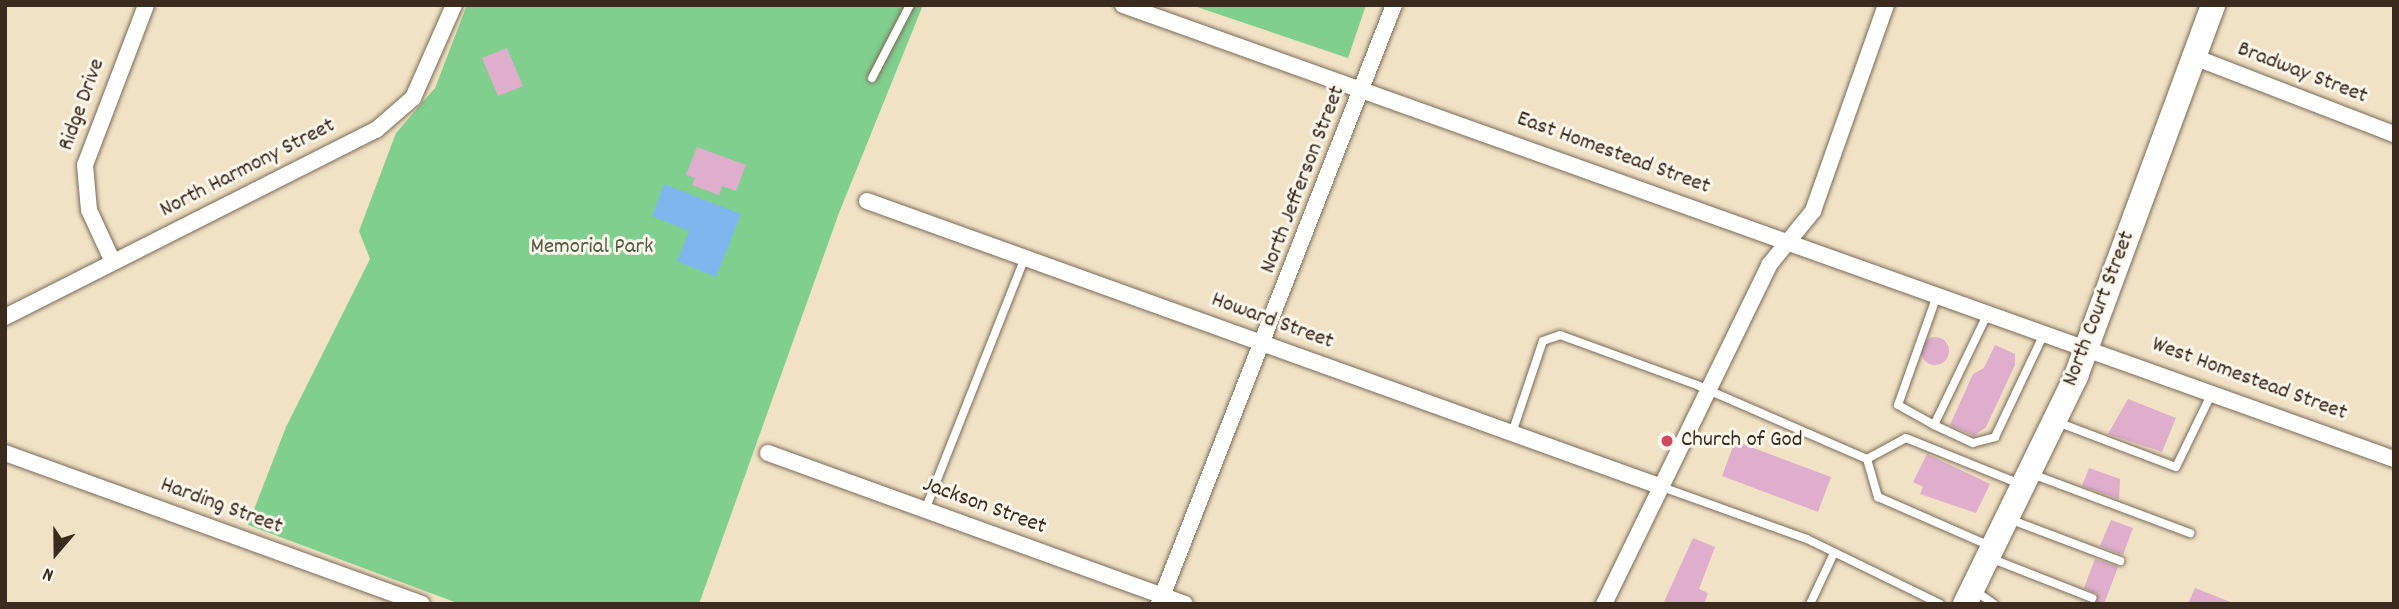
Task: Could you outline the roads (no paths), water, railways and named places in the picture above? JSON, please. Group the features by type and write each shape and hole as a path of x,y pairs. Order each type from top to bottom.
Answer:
{"main road":[{"name":"North Court Street","path":"1968,596 2087,350 2213,5"}],"street":[{"name":"Ridge Drive","path":"113,262 89,210 85,165 146,5"},
{"name":"North Harmony Street","path":"5,317 397,115 425,78 454,5"},
{"name":"East Homestead Street","path":"1123,5 1365,88 2042,338 2087,350"},
{"name":"North Jefferson Street","path":"1160,600 1265,343 1365,88 1394,5"},
{"path":"1604,604 1769,265 1813,212 1886,5"},
{"name":"Bradway Street","path":"2194,57 2394,134"},
{"name":"Howard Street","path":"867,201 1662,487"},
{"name":"West Homestead Street","path":"2087,350 2213,391 2394,459"},
{"name":"Harding Street","path":"5,453 422,604"},
{"name":"Jackson Street","path":"768,453 1160,600 1184,604"}],"lane":[{"path":"872,78 910,5"},
{"path":"925,510 1025,258"},
{"path":"1936,299 1898,405 1973,443 1990,442 2042,338"},
{"path":"1934,425 1986,317"},
{"path":"1512,433 1541,345 1551,335 1709,391 1867,459"},
{"path":"2054,421 2176,467 2213,391"},
{"path":"1867,459 1906,438 2190,533"},
{"path":"1867,459 1878,497 2092,598"},
{"path":"1662,487 1834,553 1940,604"},
{"path":"2007,518 2120,561"},
{"path":"1810,604 1834,553"},
{"path":"1968,596 1994,604"}],"water":[{"path":"664,184 741,214 716,277 677,261 689,231 652,216"}],"place":[{"name":"Church of God","path":"1667,441"}],"park label":[{"name":"Memorial Park","path":"592,248"}]}
